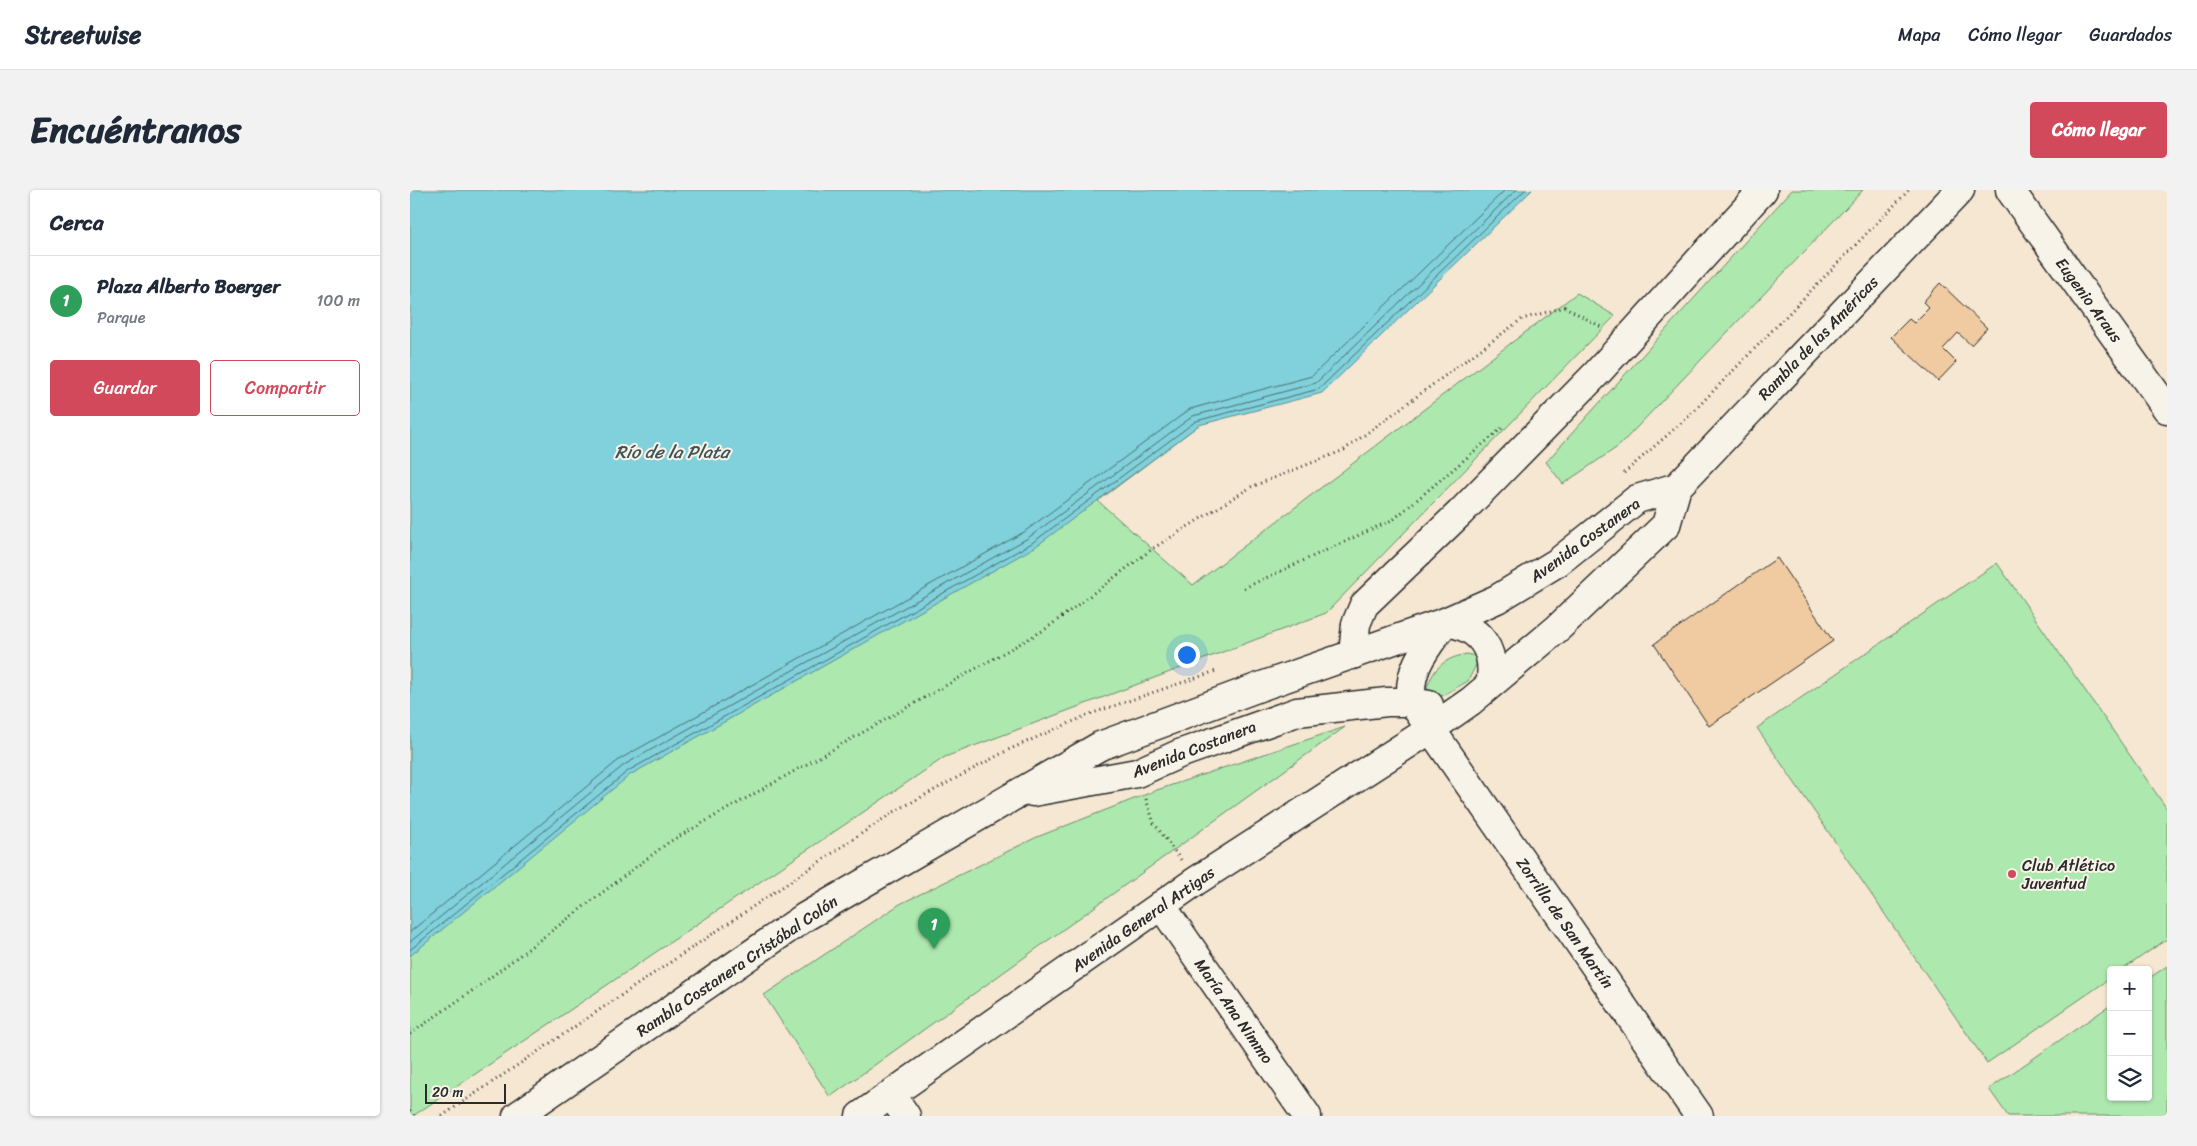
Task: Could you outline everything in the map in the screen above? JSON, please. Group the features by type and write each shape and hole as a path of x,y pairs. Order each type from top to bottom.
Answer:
{"street":[{"path":"1353,655 1356,624 1364,605 1460,513 1598,372 1763,190"},
{"name":"Rambla de las Américas","path":"1677,487 1960,190"},
{"name":"Eugenio Araus","path":"2010,190 2167,409"},
{"path":"1431,729 1480,693 1558,628 1666,525 1677,487"},
{"name":"Avenida Costanera","path":"1014,796 1100,746 1445,622 1497,599 1558,562 1637,498 1677,487"},
{"path":"1386,758 1396,741 1412,702 1409,688 1416,667 1424,650 1445,622 1469,629 1479,637 1487,648 1492,660 1492,673 1480,693"},
{"name":"Avenida Costanera","path":"1014,796 1137,773 1179,754 1297,712 1412,702 1430,706 1451,705 1480,693"},
{"name":"Zorrilla de San Martín","path":"1412,702 1699,1116"},
{"name":"Avenida General Artigas","path":"860,1116 1196,881 1431,729"},
{"name":"Rambla Costanera Cristóbal Colón","path":"516,1116 805,917 1014,796"},
{"name":"María Ana Nimmo","path":"1161,905 1307,1116"},
{"path":"891,1094 906,1116"}],"path":[{"path":"1618,478 1688,417 1909,190"},
{"path":"410,1034 479,986 670,842 1044,630 1152,549 1251,487 1344,450 1522,319 1565,306 1606,329"},
{"path":"1244,588 1394,519 1508,423"},
{"path":"442,1116 892,813 1008,750 1090,714 1218,670"},
{"path":"1137,773 1154,823 1196,881"},
{"path":"410,1111 414,1116"}],"green space":[{"path":"1792,190 1863,190 1619,446 1563,484 1546,462"},
{"path":"1577,293 1615,316 1326,613 945,757 413,1116 410,1116 410,533 1199,425 1098,501 1193,585"},
{"name":"Club Atlético Juventud","path":"1997,563 2167,809 2167,939 2128,966 2107,966 2107,981 1987,1063 1757,728"},
{"path":"1467,654 1475,656 1478,661 1468,681 1440,697 1433,695 1427,688 1437,669 1453,658"},
{"path":"1345,727 830,1097 764,995 900,904 1037,837 1157,790"},
{"path":"2167,966 2167,1116 2008,1116 1989,1089 2107,1008 2107,1101 2152,1101 2152,976"}],"water":[{"name":"Río de la Plata","path":"410,190 1532,190 1322,393 1199,425 1035,547 630,775 410,956"}],"building":[{"path":"1940,283 1987,328 1971,345 1958,333 1943,349 1956,362 1938,381 1891,337 1909,319 1914,323 1929,308 1923,302"},
{"path":"1777,558 1833,641 1709,726 1654,644"}],"place":[{"name":"Club Atlético Juventud","path":"2012,874"},
{"name":"Plaza Alberto Boerger","path":"934,949"}]}
